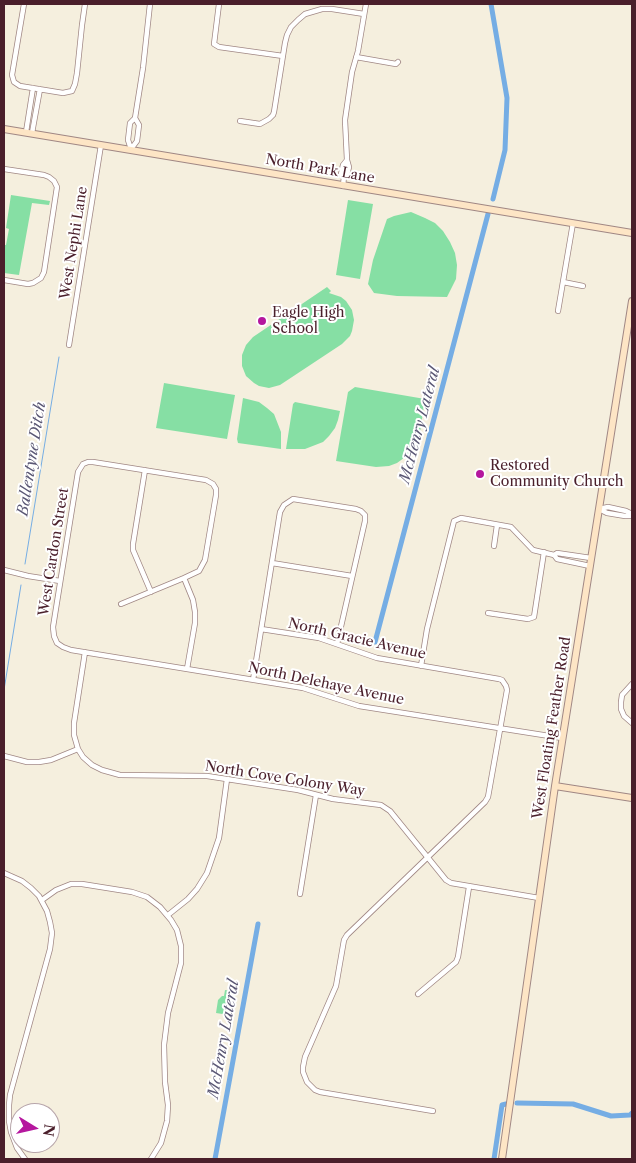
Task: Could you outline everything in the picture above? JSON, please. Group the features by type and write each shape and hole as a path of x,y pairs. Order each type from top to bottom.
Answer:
{"main road":[{"name":"North Park Lane","path":"4,129 632,233"},
{"name":"West Floating Feather Road","path":"502,1159 554,786 632,300"},
{"path":"554,786 632,798"}],"street":[{"path":"24,4 12,75 14,82 20,86 63,92 72,91 78,73 85,4"},
{"path":"131,149 128,140 130,123 135,118 150,4"},
{"path":"219,4 214,44 219,47 283,56"},
{"path":"342,186 344,176 347,175 349,167 345,120 352,72 366,4"},
{"path":"240,121 260,124 269,119 274,112 287,35 291,27 305,14 316,10 332,9 364,14"},
{"path":"356,57 396,64 398,62"},
{"path":"29,133 33,88"},
{"path":"29,133 40,89"},
{"path":"131,149 137,140 139,124 135,118"},
{"name":"West Nephi Lane","path":"69,345 101,144"},
{"path":"4,169 50,177 57,187 44,272 41,278 28,284 4,280"},
{"path":"558,311 574,223"},
{"path":"563,282 583,286"},
{"name":"West Cardon Street","path":"57,643 53,627 78,472 83,464 88,462 145,470"},
{"path":"121,604 151,592 199,571 206,560 216,494 213,484 206,480 145,470 133,550 151,592"},
{"path":"253,680 280,512 286,502 293,499 356,509 363,512 364,515 365,521 337,644"},
{"path":"599,509 626,510 632,515"},
{"path":"421,666 427,629 454,521 461,518 511,527 533,550 554,555 556,559 590,562"},
{"path":"494,546 497,525"},
{"path":"488,613 528,619 534,617 544,552"},
{"path":"272,563 352,576"},
{"path":"4,570 60,581"},
{"path":"184,578 193,600 195,612 195,623 187,669"},
{"name":"North Gracie Avenue","path":"261,629 319,638 377,658 499,679 505,683 507,690 501,728"},
{"name":"North Delehaye Avenue","path":"57,643 63,647 85,652 302,688 359,706 562,738"},
{"path":"4,756 27,762 39,762 51,760 78,749 74,735 74,723 85,652"},
{"path":"632,684 622,695 620,702 624,716 632,723"},
{"path":"433,1112 325,1094 315,1090 307,1082 303,1067 305,1057 336,986 344,940 486,802 501,728"},
{"name":"North Cove Colony Way","path":"78,749 83,757 92,764 102,770 120,775 202,776 298,790 348,802 376,804 386,808 446,880 456,884 538,898"},
{"path":"168,915 197,890 207,873 219,838 228,780"},
{"path":"300,894 316,795"},
{"path":"4,873 18,878 27,884 42,900 47,911 52,933 51,944 8,1104 11,1132 17,1148 25,1159"},
{"path":"42,900 61,887 71,884 137,893 156,903 168,915 174,925 181,946 181,958 168,1013 165,1036 164,1063 168,1105 167,1121 161,1143 151,1159"},
{"path":"418,994 456,962 469,886"}],"green space":[{"path":"11,195 50,201 49,205 32,203 19,275 4,273 4,245 6,245 9,229 6,228"},
{"path":"348,200 373,204 360,279 336,275"},
{"path":"411,212 435,223 443,231 455,253 457,265 456,279 447,297 397,296 374,293 368,284 373,260 387,219"},
{"path":"327,287 331,291 329,293 341,297 352,310 354,320 350,336 342,344 280,385 269,388 254,383 246,376 242,366 242,355 246,345 253,337"},
{"path":"164,383 235,395 227,439 156,428"},
{"path":"355,387 425,399 420,432 408,455 397,463 376,467 336,461 348,392"},
{"path":"243,398 259,402 274,414 281,432 281,449 238,443"},
{"path":"295,402 340,411 335,428 323,442 305,449 286,449 293,404"},
{"path":"225,990 231,991 230,995 233,995 229,1015 216,1013 218,1000 224,996"}],"waterway":[{"name":"McHenry Lateral","path":"491,4 507,98 505,150 493,199"},
{"name":"McHenry Lateral","path":"375,642 488,214"},
{"name":"Ballentyne Ditch","path":"25,564 59,357"},
{"name":"Ballentyne Ditch","path":"4,690 21,585"},
{"name":"McHenry Lateral","path":"215,1159 258,924"},
{"path":"517,1103 573,1104 611,1116 630,1115 632,1113"},
{"path":"494,1159 502,1105 506,1104"}],"place":[{"name":"Eagle High School","path":"262,321"},
{"name":"Restored Community Church","path":"480,474"}]}
